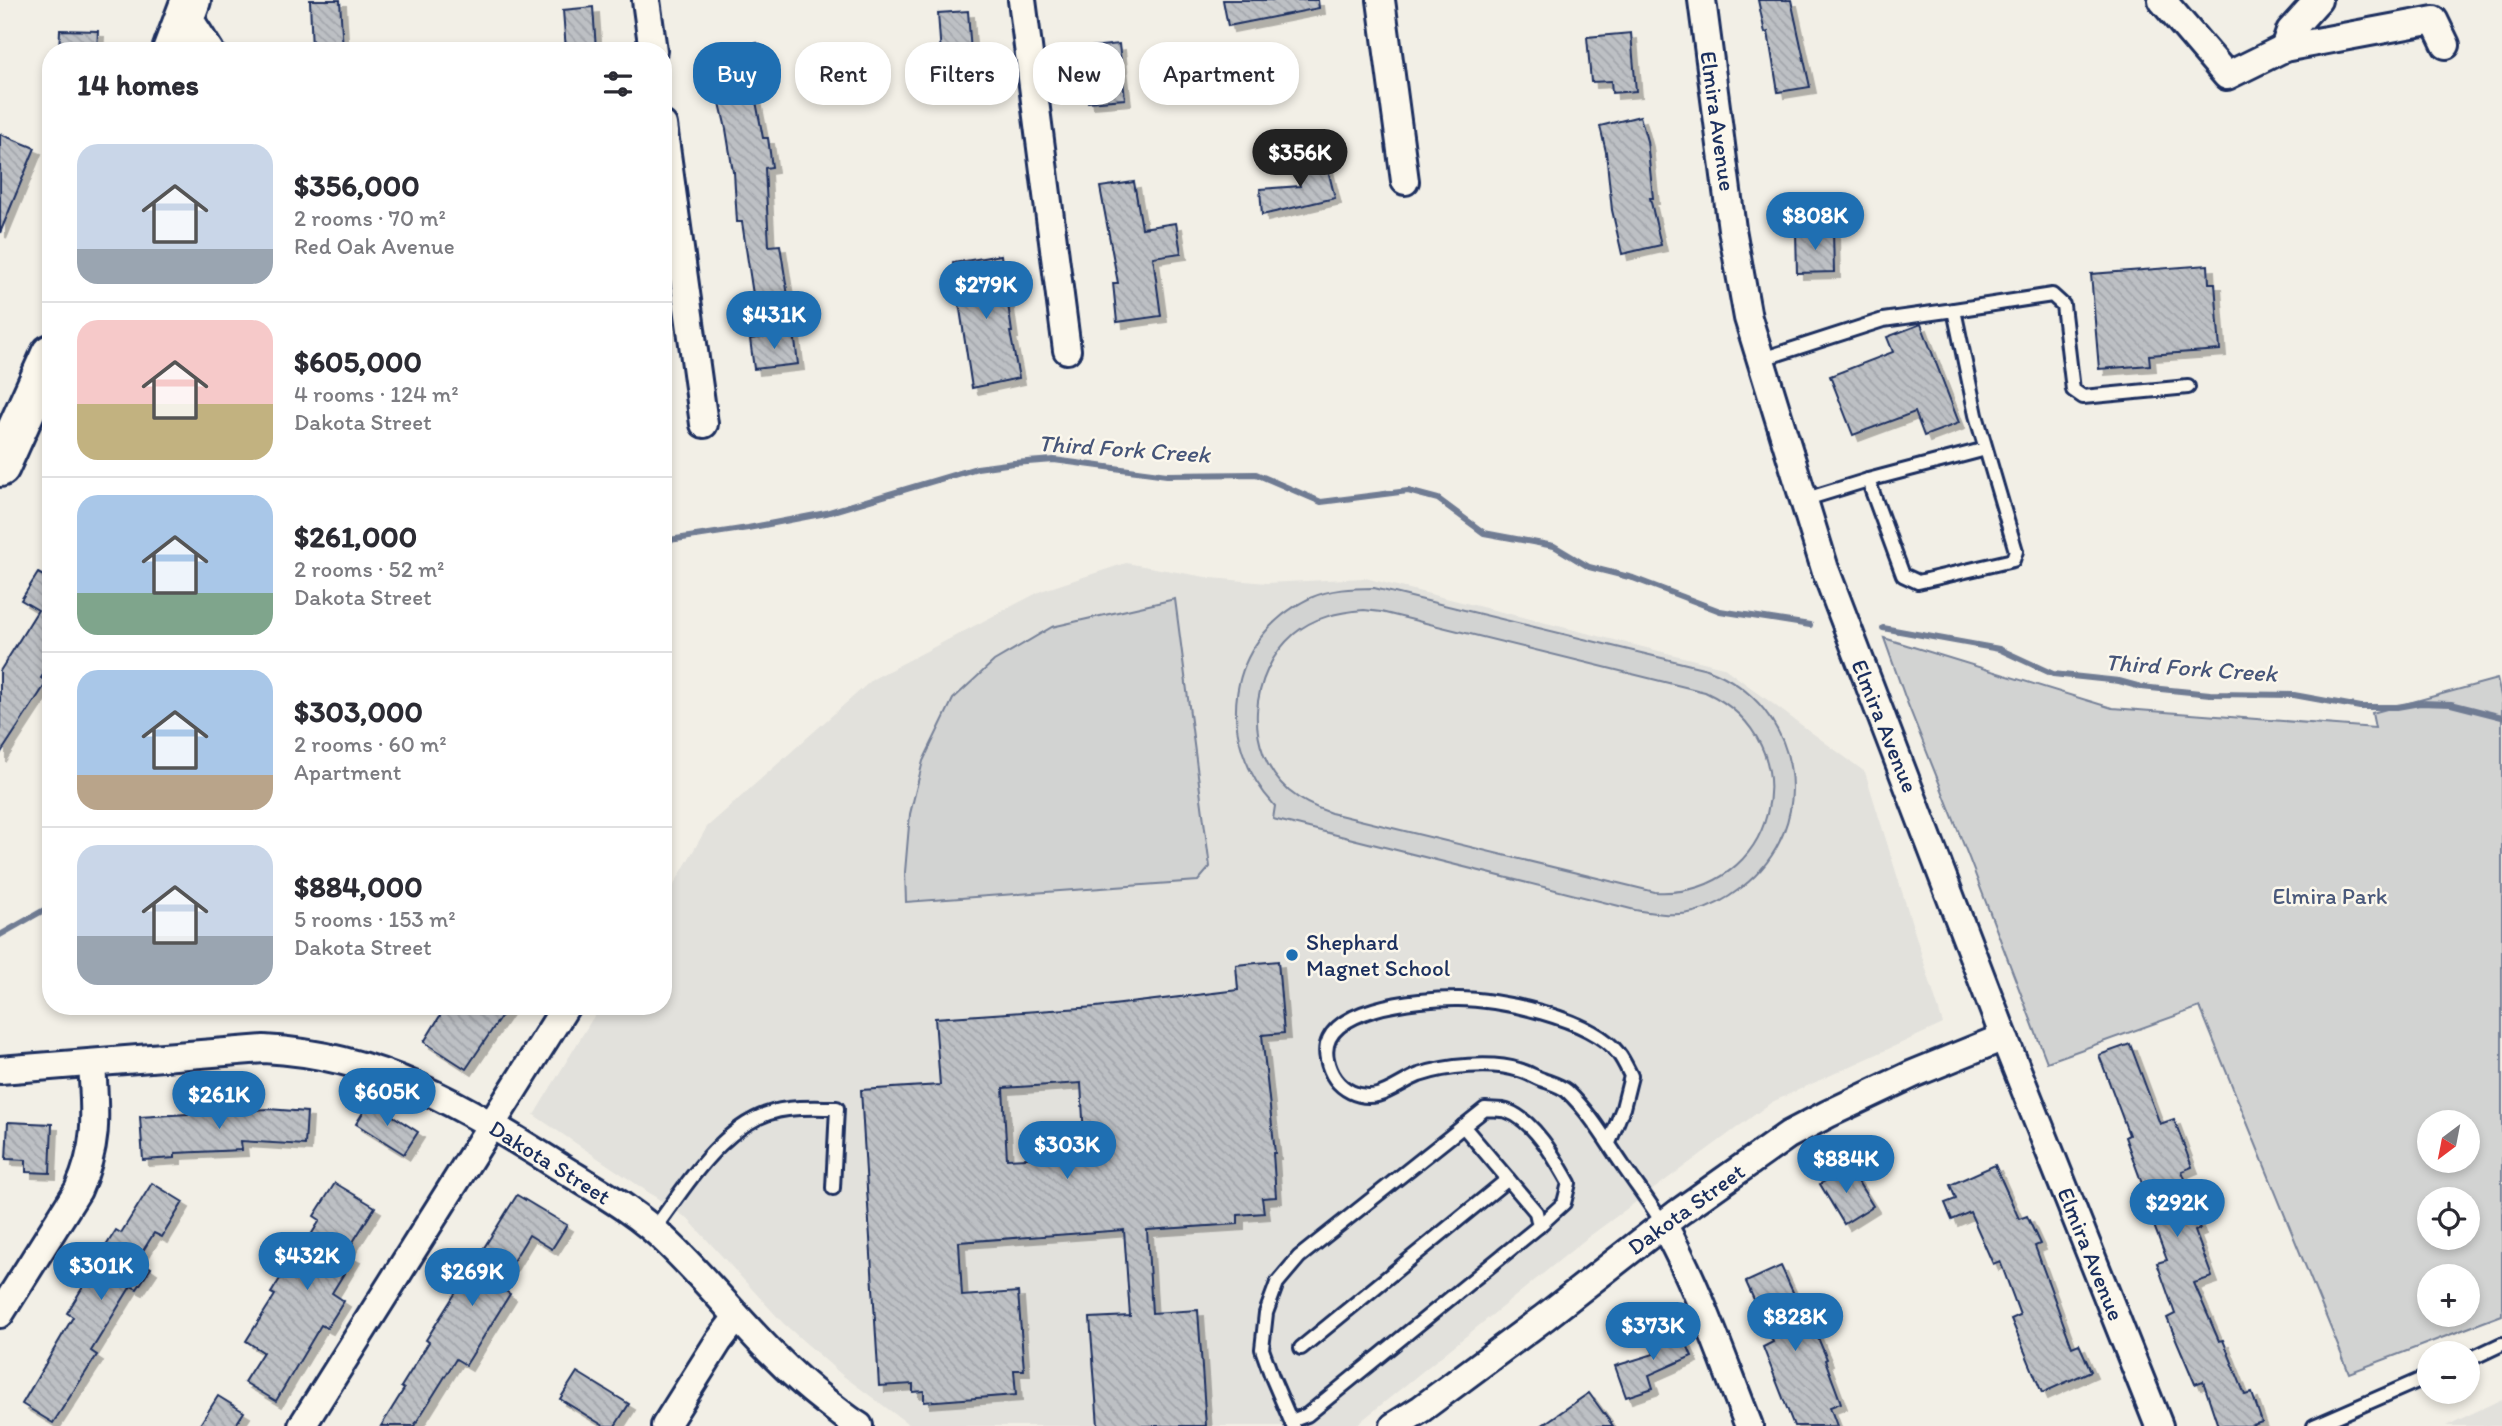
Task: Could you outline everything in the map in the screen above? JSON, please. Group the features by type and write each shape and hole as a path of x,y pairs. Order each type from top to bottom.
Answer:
{"main road":[{"path":"175,42 188,7"},
{"path":"0,467 42,374"}],"street":[{"path":"646,0 652,42"},
{"path":"1022,0 1067,350"},
{"path":"1381,0 1405,181"},
{"name":"Elmira Avenue","path":"1702,0 1732,229 1746,308 1759,360 1825,569 2004,1037 2159,1426"},
{"path":"2162,0 2227,76 2284,48 2434,20 2446,45"},
{"path":"2284,48 2290,32 2318,0"},
{"path":"188,7 206,42"},
{"path":"672,191 704,424"},
{"path":"302,1426 560,1015"},
{"name":"Dakota Street","path":"1394,1426 1545,1317 1663,1224 1788,1135 1913,1074 2004,1037"},
{"name":"Dakota Street","path":"0,1070 264,1049 299,1051 389,1074 457,1104 606,1196 654,1230 701,1276 757,1340 806,1386 859,1426"},
{"path":"0,1314 85,1175 96,1132 92,1064"},
{"path":"1663,1224 1678,1250 1700,1300 1749,1426"},
{"path":"665,1426 737,1317"}],"lane":[{"path":"1759,360 1883,320 2052,295 2063,305 2073,390 2083,397 2188,387"},
{"path":"1868,481 1903,575 1918,582 2013,560 2016,551 1976,415 1954,310"},
{"path":"1803,500 1986,449"},
{"path":"1609,1143 1623,1108 1631,1076 1617,1051 1592,1032 1518,1005 1466,999 1424,999 1358,1014 1335,1030 1325,1050 1330,1074 1351,1092 1372,1097 1418,1076 1447,1068 1485,1066 1517,1069 1565,1089 1600,1128 1609,1143 1663,1224"},
{"path":"654,1230 714,1150 752,1119 786,1109 837,1108 833,1188"},
{"path":"1485,1109 1507,1111 1524,1121 1555,1157 1569,1183 1564,1203 1539,1226 1307,1415 1292,1423 1262,1349 1266,1313 1277,1283 1299,1257 1485,1109"},
{"path":"1463,1126 1536,1212 1539,1226"},
{"path":"1301,1348 1508,1179"},
{"path":"2480,1354 2502,1344"},
{"path":"2314,1426 2417,1381"}],"shaded area":[{"name":"Shephard Magnet School","path":"1126,563 1211,578 1267,583 1365,578 1723,667 1865,772 1943,1024 1772,1102 1587,1238 1355,1426 911,1426 842,1375 783,1323 688,1219 534,1115 595,1015 672,1015 672,888 707,827 873,679 1041,591"},
{"path":"2502,1399 2502,1426 2446,1426"}],"green space":[{"path":"1374,588 1707,669 1739,686 1764,710 1781,738 1790,768 1791,801 1784,832 1767,862 1741,888 1719,902 1694,912 1665,914 1635,910 1273,819 1275,806 1255,780 1242,751 1236,722 1237,692 1245,664 1260,638 1282,616 1310,598 1341,590","holes":["1345,612 1381,612 1705,692 1740,716 1761,746 1770,780 1767,814 1753,845 1729,871 1696,888 1655,892 1331,813 1299,798 1274,774 1264,755 1258,734 1260,690 1268,669 1279,650 1294,634 1310,623"]},
{"path":"1175,599 1210,867 1198,881 906,902 905,872 910,814 923,761 953,699 994,661 1052,627"},
{"name":"Elmira Park","path":"1884,638 2112,708 2375,728 2372,713 2497,679 2502,700 2502,1315 2480,1323 2480,1264 2417,1264 2417,1327 2470,1327 2433,1341 2417,1341 2417,1347 2349,1373 2200,1007 2047,1062"}],"building":[{"path":"310,0 340,0 342,42 312,42"},
{"path":"1223,0 1318,0 1319,8 1228,26"},
{"path":"1758,0 1791,0 1810,87 1778,92 1768,32 1765,33"},
{"path":"593,7 596,42 565,42 563,10"},
{"path":"968,11 970,42 940,42 938,13"},
{"path":"60,30 98,31 97,42 59,42"},
{"path":"1631,33 1636,91 1612,93 1611,81 1591,82 1587,37"},
{"path":"721,105 757,105 763,138 768,138 772,167 765,168 769,246 780,245 788,296 754,301 742,222 737,222 734,172"},
{"path":"1640,116 1647,141 1653,198 1650,198 1661,245 1622,254 1612,210 1606,152 1600,126"},
{"path":"0,134 35,148 0,233"},
{"path":"1325,158 1335,198 1262,215 1260,189 1300,186 1295,166"},
{"path":"1134,182 1142,228 1176,223 1181,253 1153,257 1161,316 1117,322 1113,283 1118,283 1100,187"},
{"path":"1833,231 1834,272 1797,273 1796,232"},
{"path":"1001,255 1010,332 1019,378 972,388 953,263"},
{"path":"2208,265 2209,283 2215,283 2220,350 2149,355 2150,365 2099,369 2091,274"},
{"path":"1921,324 1959,423 1924,436 1915,412 1853,435 1830,376 1893,352 1887,337"},
{"path":"794,333 798,364 754,369 750,339"},
{"path":"38,573 42,575 42,690 0,754 0,671 38,610 21,600"},
{"path":"1278,961 1284,1033 1262,1035 1275,1153 1276,1197 1262,1198 1264,1213 1238,1215 1238,1224 1147,1230 1152,1313 1198,1310 1206,1426 1098,1426 1090,1318 1130,1316 1124,1230 959,1242 962,1296 1018,1292 1024,1370 1014,1370 1016,1395 924,1402 924,1391 913,1392 913,1384 879,1386 861,1090 940,1085 935,1018 1096,1007 1238,990 1236,965","holes":["1081,1083 1085,1155 1007,1159 1003,1088"]},
{"path":"440,1015 502,1015 466,1069 424,1042"},
{"path":"2130,1044 2160,1124 2174,1119 2192,1167 2182,1171 2187,1184 2183,1186 2200,1229 2195,1231 2212,1277 2194,1283 2219,1341 2223,1340 2245,1395 2252,1393 2262,1422 2250,1426 2218,1426 2203,1381 2195,1384 2167,1318 2175,1314 2157,1263 2167,1260 2125,1137 2129,1135 2099,1055"},
{"path":"370,1101 418,1132 404,1154 356,1124"},
{"path":"268,1109 307,1112 305,1145 241,1141 242,1150 175,1153 175,1158 143,1160 140,1117"},
{"path":"8,1122 52,1124 50,1173 26,1172 26,1160 6,1159"},
{"path":"1995,1165 2019,1219 2027,1216 2040,1244 2035,1246 2072,1347 2079,1344 2091,1371 2042,1393 2011,1319 2020,1315 2000,1261 1993,1264 1970,1212 1952,1220 1945,1203 1956,1199 1950,1185"},
{"path":"1849,1167 1873,1206 1844,1224 1820,1184"},
{"path":"152,1183 183,1202 162,1237 154,1233 138,1259 151,1268 137,1289 131,1286 91,1351 97,1355 53,1423 22,1404 73,1317 67,1313 97,1264 95,1263 116,1230 121,1233"},
{"path":"335,1183 375,1207 346,1253 354,1257 332,1293 344,1301 327,1328 321,1325 276,1401 244,1382 263,1352 246,1341 275,1295 271,1293 288,1266 291,1268 320,1220 314,1216"},
{"path":"517,1195 567,1225 552,1249 529,1235 498,1286 510,1294 466,1365 456,1359 414,1426 381,1426 429,1342 426,1340"},
{"path":"1781,1266 1827,1359 1825,1360 1841,1403 1830,1407 1837,1426 1794,1426 1763,1347 1773,1342 1746,1282"},
{"path":"1679,1327 1692,1356 1649,1375 1653,1388 1626,1397 1615,1366 1654,1354 1648,1341"},
{"path":"577,1372 629,1404 615,1426 604,1426 560,1399"},
{"path":"1589,1393 1613,1426 1541,1426"},
{"path":"218,1396 244,1412 235,1426 199,1426"}],"waterway":[{"name":"Third Fork Creek","path":"672,540 826,513 977,468 1014,463 1054,460 1167,475 1256,474 1321,502 1408,491 1438,499 1484,533 1554,546 1589,567 1633,578 1720,611 1810,625"},
{"name":"Third Fork Creek","path":"1883,628 1999,649 2053,674 2119,681 2141,687 2210,694 2294,695 2360,707 2451,704 2502,717"},
{"name":"Third Fork Creek","path":"0,935 42,911"}],"place":[{"name":"Shephard Magnet School","path":"1292,955"}]}
